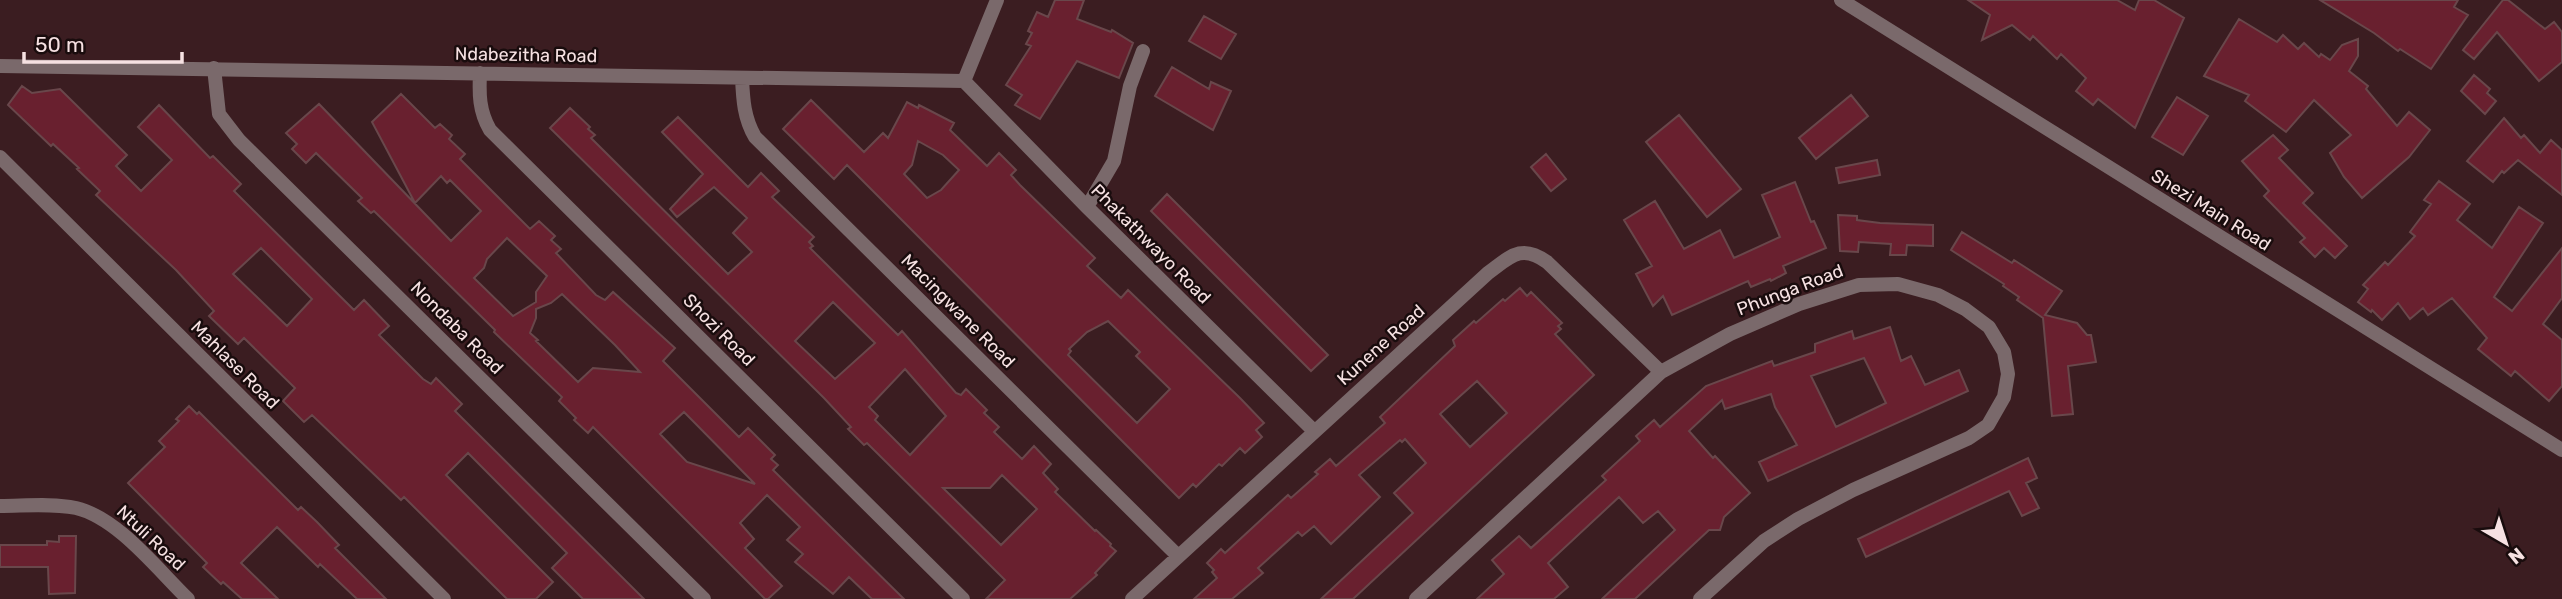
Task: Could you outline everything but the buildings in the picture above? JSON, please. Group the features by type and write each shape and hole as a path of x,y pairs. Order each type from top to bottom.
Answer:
{"street":[{"path":"964,81 997,0"},
{"name":"Shezi Main Road","path":"1841,0 2562,450"},
{"path":"1087,207 1114,161 1130,86 1143,51"},
{"name":"Ndabezitha Road","path":"0,66 964,81"},
{"name":"Nondaba Road","path":"214,68 219,114 239,140 704,599"},
{"name":"Shozi Road","path":"480,73 479,99 482,117 490,130 963,599"},
{"name":"Macingwane Road","path":"742,78 747,123 755,137 1178,556"},
{"name":"Phakathwayo Road","path":"964,81 1087,207 1314,431"},
{"name":"Mahlase Road","path":"0,157 444,599"},
{"name":"Kunene Road","path":"1132,599 1488,273 1512,255 1525,251 1535,253 1547,262 1661,372"},
{"name":"Phunga Road","path":"1416,599 1661,372 1730,334 1799,304 1859,285 1898,284 1938,295 1965,309 1989,327 2004,352 2008,374 2004,397 1988,425 1969,438 1853,490 1798,519 1764,541 1700,599"},
{"name":"Ntuli Road","path":"0,506 57,506 97,515 141,552 188,599"}]}
